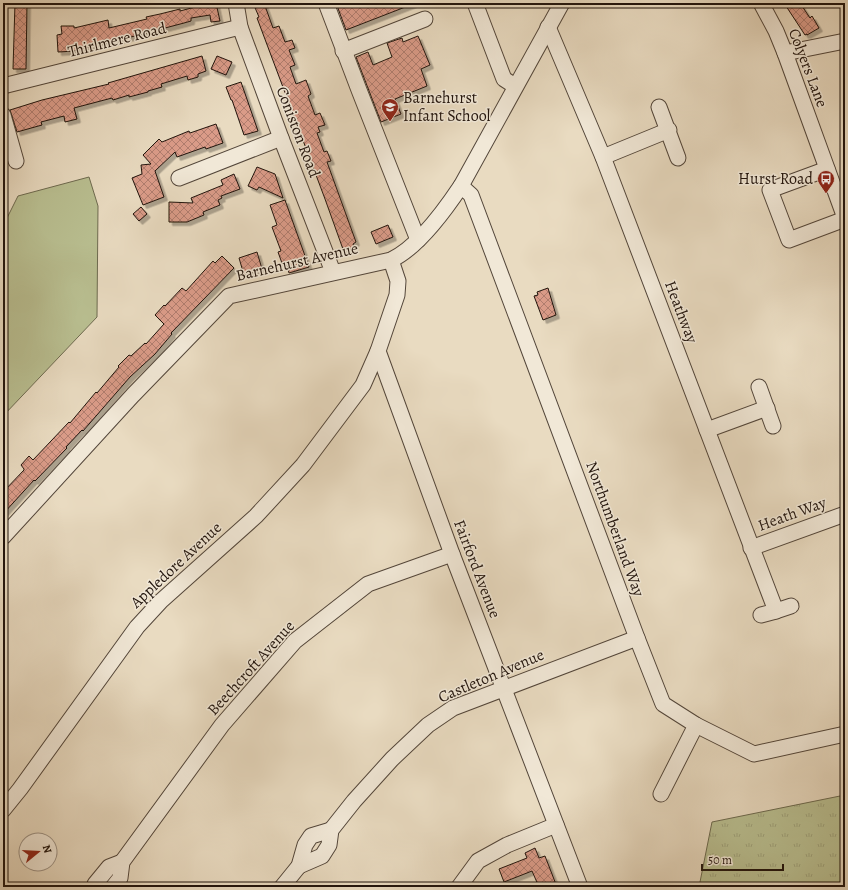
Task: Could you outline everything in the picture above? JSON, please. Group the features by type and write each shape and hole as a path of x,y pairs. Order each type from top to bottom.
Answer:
{"street":[{"name":"Coniston Road","path":"236,3 240,27 333,272"},
{"path":"326,3 418,240"},
{"path":"475,3 504,79 515,86"},
{"name":"Barnehurst Avenue","path":"3,537 133,395 229,296 391,260 401,255 418,240 448,205 461,186 562,3"},
{"name":"Colyers Lane","path":"762,3 785,53 827,169 845,219 789,240 770,190 827,169"},
{"path":"344,51 425,19"},
{"name":"Thirlmere Road","path":"3,86 240,27"},
{"name":"Heathway","path":"548,27 603,157 776,611"},
{"path":"785,53 845,41"},
{"path":"659,107 669,130 678,158"},
{"path":"3,115 16,161"},
{"path":"603,157 669,130"},
{"path":"179,178 281,138"},
{"name":"Northumberland Way","path":"461,186 471,195 663,704 696,725 754,754 845,734"},
{"path":"378,351 396,295 398,281 391,260"},
{"name":"Fairford Avenue","path":"378,351 452,554 580,887"},
{"name":"Appledore Avenue","path":"3,810 20,789 137,627 161,601 256,516 302,464 363,385 378,351"},
{"path":"759,387 773,426"},
{"path":"707,430 767,408"},
{"name":"Heath Way","path":"751,548 845,514"},
{"name":"Beechcroft Avenue","path":"113,887 120,878 122,862 222,725 295,641 368,584 452,554"},
{"path":"761,615 790,606"},
{"name":"Castleton Avenue","path":"282,887 299,866 305,845 311,836 331,830 354,800 392,759 428,726 454,708 637,638"},
{"path":"661,794 696,725"},
{"path":"459,887 478,861 507,845 556,825"},
{"name":"Beechcroft Avenue","path":"95,887 95,884 109,867 122,862"}],"green space":[{"path":"89,177 98,206 97,317 3,416 3,226 18,196"},
{"path":"845,795 845,887 699,887 712,822"}],"building":[{"path":"15,3 27,3 26,69 13,69"},
{"path":"216,3 220,21 211,22 210,15 191,18 191,21 112,42 75,51 58,52 57,35 62,34 61,26 74,26 74,28 108,20 109,28 147,19 146,17 199,6 198,4"},
{"path":"253,3 264,3 273,28 279,26 285,42 292,40 295,48 289,50 295,65 290,67 296,84 306,80 311,94 308,96 315,115 320,113 325,125 318,127 320,132 317,133 324,152 327,151 331,161 327,162 356,242 353,244 354,248 344,252 257,18 259,17"},
{"path":"336,3 413,3 413,4 346,30"},
{"path":"784,3 800,3 810,18 812,16 819,28 805,35"},
{"path":"418,36 430,65 421,69 427,86 395,99 401,114 381,122 356,57 368,52 373,65 392,57 387,43 402,38 403,42"},
{"path":"202,56 206,71 198,74 198,77 188,80 187,76 161,84 162,87 148,92 129,97 129,95 113,100 112,98 74,108 77,119 65,122 64,116 41,122 42,125 17,132 10,110 42,100 109,84 108,83"},
{"path":"217,56 232,62 226,75 211,69"},
{"path":"241,82 258,131 244,135 226,87"},
{"path":"216,124 223,143 206,149 205,147 177,157 175,152 155,171 164,197 143,205 132,178 142,174 141,165 151,164 143,155 159,139 162,142 189,131 190,133"},
{"path":"257,167 275,174 283,198 259,187 257,190 248,186"},
{"path":"234,174 240,189 221,196 222,198 218,200 220,205 203,212 204,215 187,222 169,222 169,202 193,203 191,198 223,185 221,180"},
{"path":"285,200 309,267 289,273 287,265 283,266 278,252 281,251 272,227 277,225 270,205"},
{"path":"141,207 147,214 139,221 133,214"},
{"path":"388,225 393,237 376,244 371,232"},
{"path":"257,252 262,269 244,275 239,258"},
{"path":"222,256 234,268 171,333 172,334 155,354 130,377 83,431 82,430 66,447 67,448 35,481 34,480 3,514 3,492 24,470 21,465 29,456 33,460 69,422 70,423 119,367 118,366 129,355 131,356 145,343 146,344 164,324 155,315 164,305 165,306 182,288 186,291 213,261 215,263"},
{"path":"548,288 556,315 543,320 534,296 538,295 537,292"},
{"path":"535,848 539,858 545,856 557,887 539,887 532,871 504,882 499,869 527,858 525,853"}],"place":[{"name":"Barnehurst Infant School","path":"390,122"},
{"name":"Hurst Road","path":"826,194"}]}
